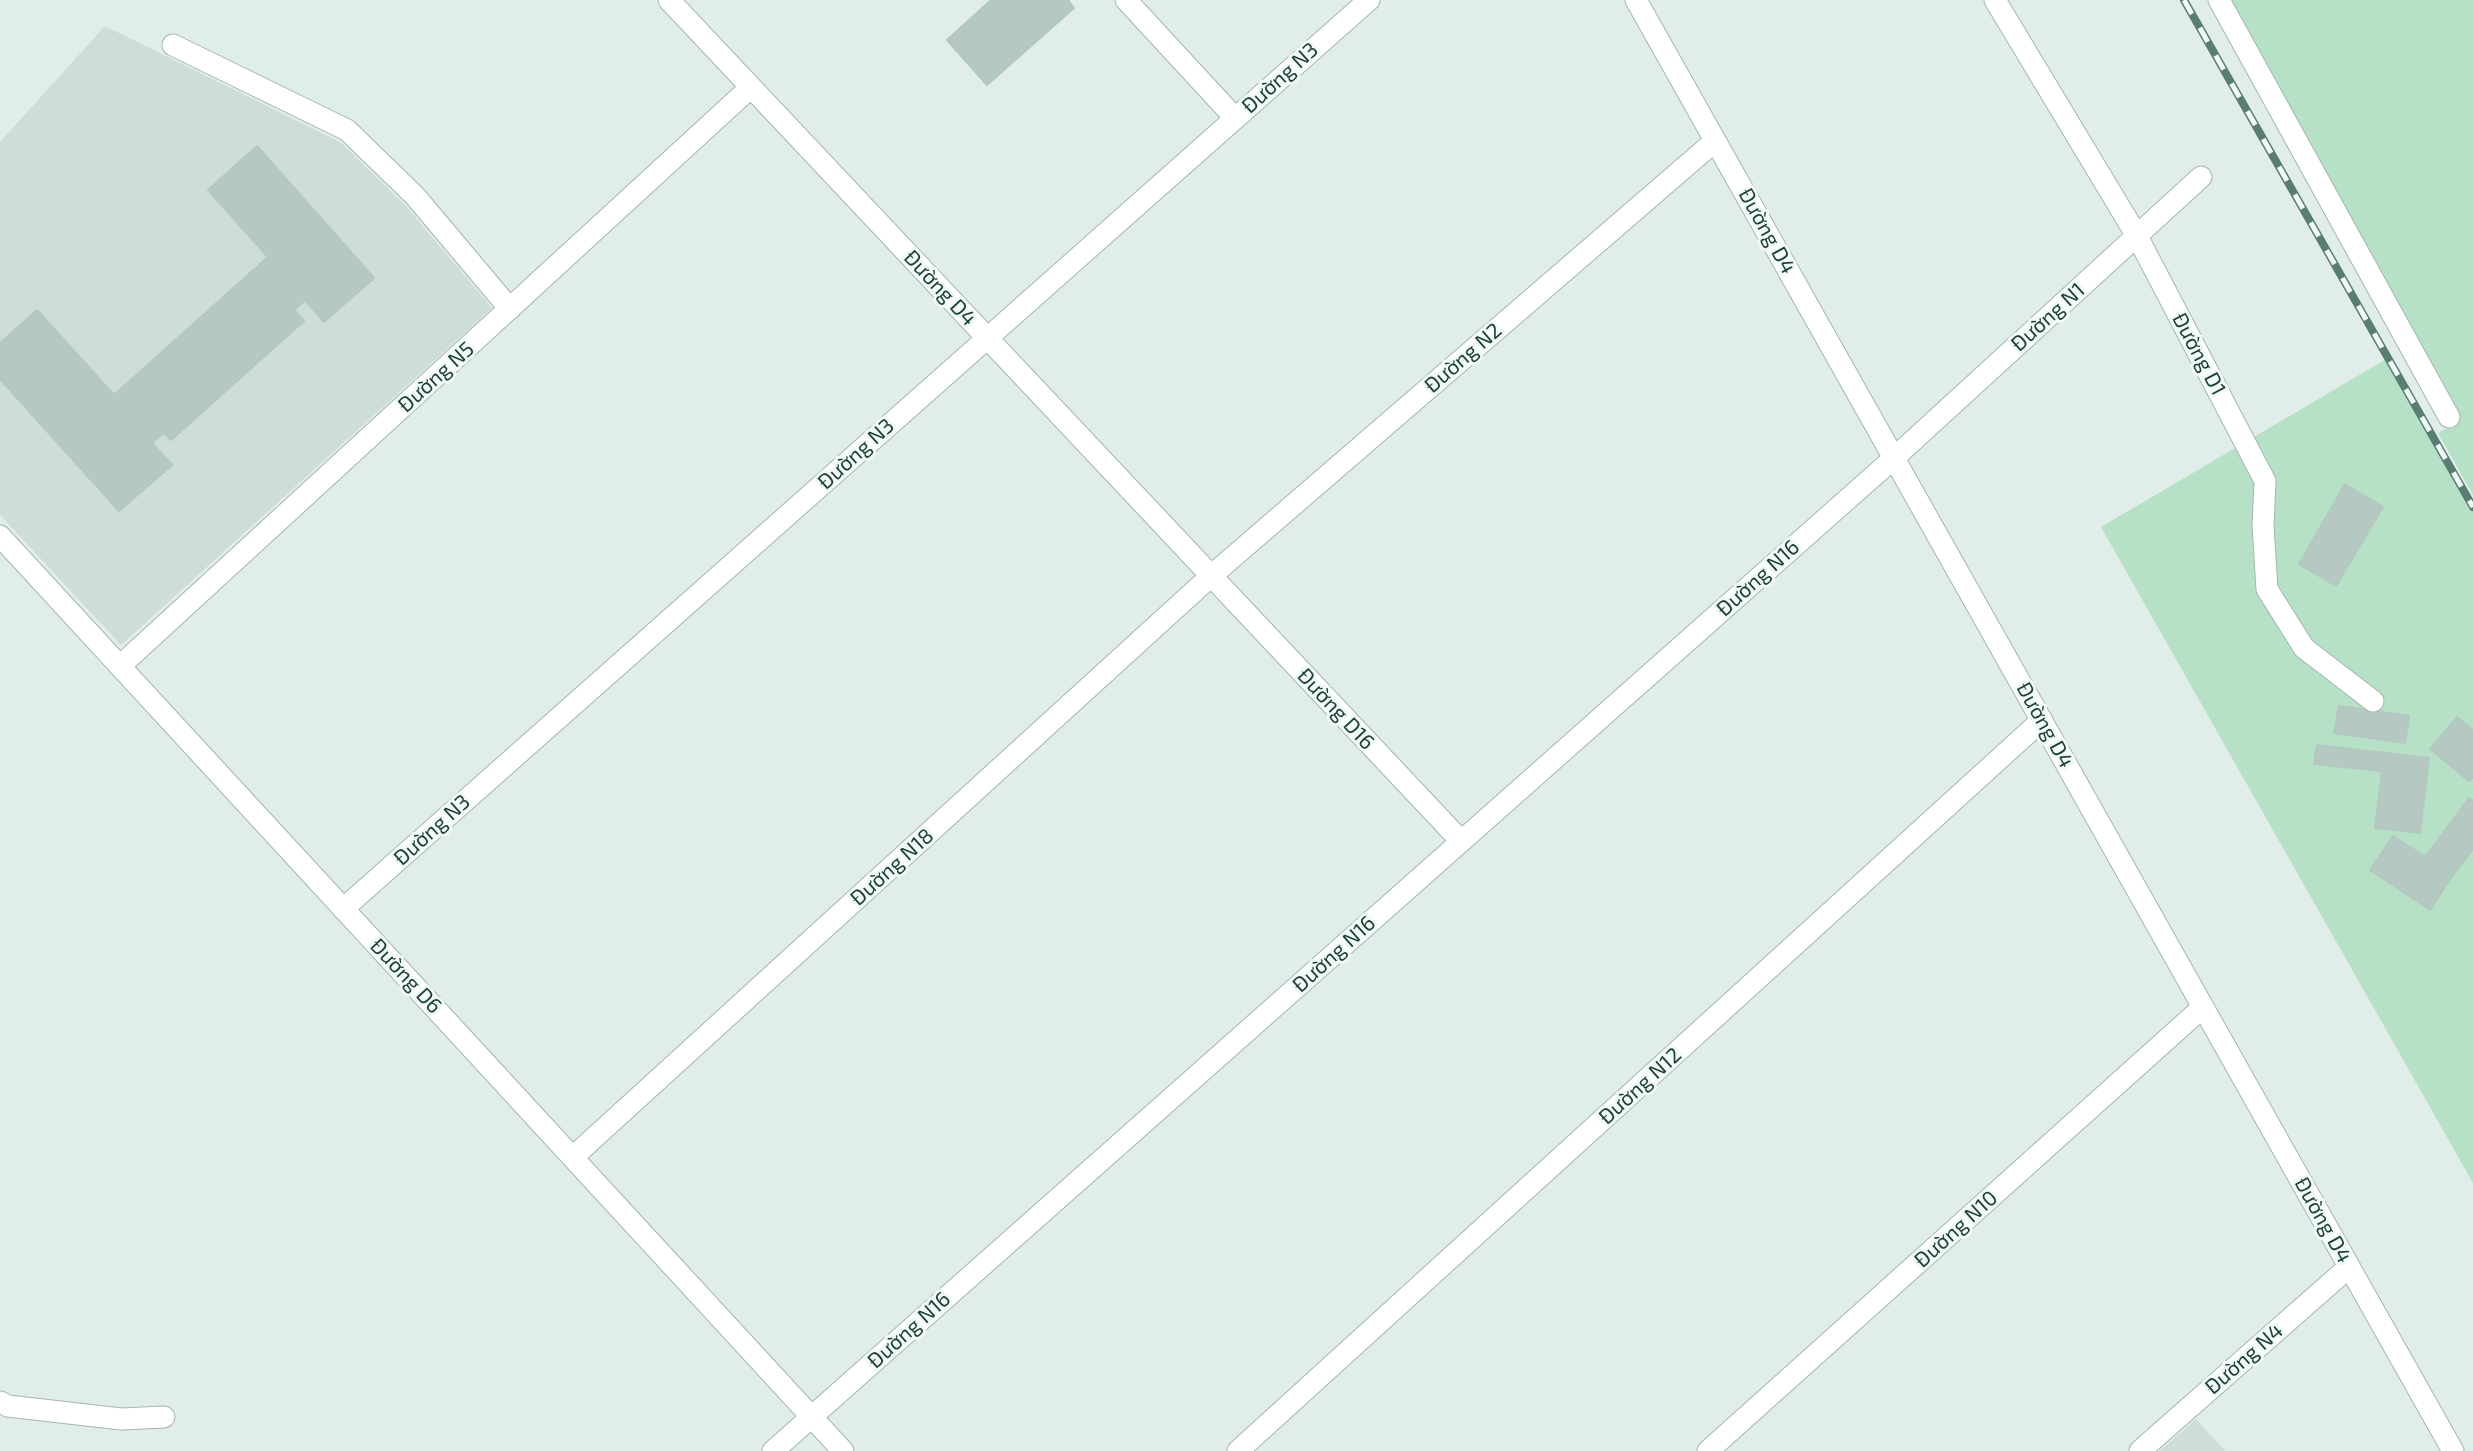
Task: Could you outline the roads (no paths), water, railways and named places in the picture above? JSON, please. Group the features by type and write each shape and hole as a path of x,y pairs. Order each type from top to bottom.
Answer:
{"street":[{"name":"Đường D4","path":"669,0 1211,576"},
{"path":"1126,0 1235,118"},
{"name":"Đường N3","path":"344,909 1368,0"},
{"name":"Đường D4","path":"1636,0 2453,1451"},
{"name":"Đường D1","path":"1995,0 2137,236 2265,481 2263,526 2267,589 2304,648 2372,701"},
{"path":"2219,0 2449,417"},
{"path":"173,45 347,130 415,196 510,309"},
{"name":"Đường N5","path":"120,666 751,88"},
{"name":"Đường N2","path":"1211,576 1716,141"},
{"name":"Đường N1","path":"1894,458 2201,177"},
{"name":"Đường N16","path":"773,1451 1894,458"},
{"name":"Đường D6","path":"0,536 843,1451"},
{"name":"Đường D16","path":"1211,576 1461,841"},
{"name":"Đường N18","path":"573,1157 1211,576"},
{"name":"Đường N12","path":"1238,1451 2042,720"},
{"name":"Đường N10","path":"1708,1451 2203,1007"},
{"name":"Đường N4","path":"2140,1451 2349,1267"},
{"path":"0,1402 8,1406 121,1419 164,1417"}],"railway":[{"path":"2184,0 2473,507"}]}
